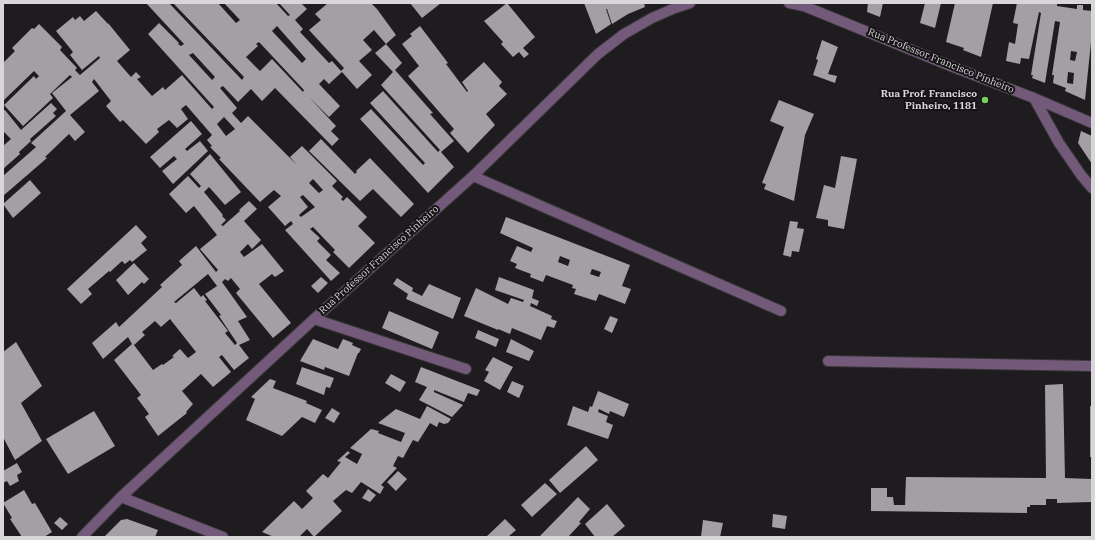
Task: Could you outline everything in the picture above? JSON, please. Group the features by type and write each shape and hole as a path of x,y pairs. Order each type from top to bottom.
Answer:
{"street":[{"name":"Rua Professor Francisco Pinheiro","path":"82,537 121,497 314,319 473,176 598,54 624,34 652,18 690,3"},
{"name":"Rua Professor Francisco Pinheiro","path":"788,3 804,6 953,67 1034,98 1092,123"},
{"path":"1034,98 1059,143 1081,176 1092,188"},
{"path":"473,176 781,311"},
{"path":"314,319 466,369"},
{"path":"828,361 1092,366"},
{"path":"121,497 223,537"}],"building":[{"path":"146,3 169,3 242,80 244,77 173,3 218,3 236,23 240,20 224,3 276,3 288,16 290,15 279,3 301,3 307,9 295,20 303,29 300,32 329,63 332,61 341,71 344,68 309,30 321,20 315,14 328,3 371,3 396,35 386,44 374,30 363,40 372,50 359,61 372,75 357,89 342,72 329,84 324,79 319,84 340,106 329,117 309,97 336,126 331,131 339,139 332,146 275,88 262,101 251,89 238,102 223,86 220,88 237,108 232,113 241,123 248,116 297,165 290,157 302,146 337,181 332,186 343,197 341,199 343,201 347,197 367,217 358,226 375,243 349,268 333,252 335,250 313,227 310,229 320,238 317,241 331,255 326,260 340,273 331,281 285,230 293,224 291,221 285,226 268,207 281,196 274,190 260,202 219,159 221,158 210,147 212,146 207,140 212,135 186,105 181,109 188,119 177,128 169,120 157,129 159,132 146,144 123,120 120,122 106,106 111,101 94,79 92,82 99,91 70,115 85,132 75,141 69,134 45,157 47,158 3,196 3,176 36,147 31,143 66,111 52,93 72,77 70,75 50,94 53,98 23,126 4,105 34,76 36,79 39,76 34,71 3,101 3,63 15,51 12,48 32,28 34,29 39,24 62,47 60,50 77,68 75,70 80,75 100,58 99,56 82,70 70,55 73,52 56,31 73,17 75,20 80,16 84,21 96,11 130,50 117,61 131,77 136,72 141,77 137,79 152,96 163,87 165,90 182,75 212,109 214,107 148,34 159,23 179,43 178,44 181,46 184,44","holes":["277,26 306,59 302,63 272,31","259,42 304,90 303,92 272,59 260,71 246,57 258,46 256,44","193,53 215,77 212,80 189,55","224,117 235,129 226,136 217,124","313,179 323,190 319,193 309,183","303,195 315,207 301,217 299,215 308,207 300,197"]},
{"path":"410,3 441,3 422,18"},
{"path":"507,3 535,37 523,48 529,54 524,58 519,52 513,57 501,44 503,42 484,21"},
{"path":"584,3 644,3 645,7 628,14 612,24 606,9 611,24 596,34"},
{"path":"868,3 883,3 880,17 867,12"},
{"path":"925,3 941,3 935,28 920,23"},
{"path":"955,3 993,3 981,57 963,50 964,48 946,42"},
{"path":"1017,3 1057,3 1057,6 1077,9 1077,5 1083,5 1083,10 1092,11 1092,33 1085,100 1065,91 1066,88 1053,83 1054,75 1052,75 1060,22 1055,21 1045,83 1032,78 1033,75 1031,75 1041,13 1039,12 1029,59 1021,58 1020,64 1006,61 1009,42 1015,44 1018,24 1013,23","holes":["1071,51 1077,52 1075,61 1070,60","1068,72 1074,73 1073,84 1067,83"]},
{"path":"420,26 448,63 446,64 467,92 468,91 462,82 484,62 502,82 499,86 507,94 486,114 495,125 468,153 450,133 454,129 408,76 419,66 402,44 412,36 410,34"},
{"path":"822,40 838,47 828,74 837,76 835,83 813,75"},
{"path":"386,44 402,63 395,70 433,113 430,114 454,141 441,152 454,167 428,193 360,119 371,109 423,165 425,163 370,103 383,91 438,152 440,150 381,85 393,72 375,53"},
{"path":"779,100 814,114 805,135 794,201 764,189 766,184 762,183 784,127 770,121"},
{"path":"51,103 57,109 53,113 56,116 30,139 31,141 19,152 20,154 3,169 3,146 11,139 3,131 3,111 5,110 21,130"},
{"path":"191,121 202,134 185,149 187,151 200,141 208,151 173,184 162,171 177,159 174,156 160,168 150,157"},
{"path":"1081,131 1092,136 1092,164 1078,143"},
{"path":"321,139 355,174 357,172 356,171 370,158 414,204 401,217 373,189 360,201 309,151"},
{"path":"210,154 241,192 225,205 209,187 204,192 226,220 221,225 223,226 249,201 257,209 244,221 261,240 252,249 248,244 240,252 244,257 262,244 284,271 275,277 272,274 259,284 291,323 273,338 236,293 240,289 231,278 228,281 225,279 222,282 247,317 238,321 250,340 239,345 249,358 234,370 222,355 219,357 231,372 213,387 201,374 182,391 193,404 186,412 187,413 158,436 145,417 149,414 137,398 141,395 114,360 132,344 128,337 103,359 92,343 116,322 119,327 162,287 160,285 182,265 179,261 196,246 216,272 218,270 200,249 217,235 194,206 186,213 169,194 188,176 199,188 201,186 190,174","holes":["208,274 217,286 205,294 221,315 219,316 237,343 235,345 225,333 228,331 205,301 207,300 203,295 201,297 194,288 176,303 174,302","170,319 196,352 188,358 180,349 172,356 174,357 153,370 134,345 145,335 142,332 155,321 161,327"]},
{"path":"841,156 857,159 844,229 828,226 828,220 816,218 824,185 835,188"},
{"path":"30,180 41,193 13,218 3,204"},
{"path":"506,217 630,265 622,286 631,289 625,304 599,294 596,301 574,294 576,289 572,288 573,285 546,275 543,282 530,277 531,274 515,268 517,264 510,261 517,246 531,252 533,248 500,233","holes":["560,256 570,260 568,266 558,262","592,269 601,272 599,277 590,274"]},
{"path":"790,221 798,222 797,228 804,229 799,252 792,251 791,257 783,255"},
{"path":"136,225 147,237 141,243 147,250 132,262 130,260 125,264 122,261 110,272 109,271 88,289 92,294 81,304 67,289"},
{"path":"134,263 149,279 144,284 142,282 128,295 116,280"},
{"path":"321,277 328,283 318,293 311,286"},
{"path":"499,277 534,290 532,298 539,301 537,306 531,303 530,306 552,316 551,319 557,321 554,328 547,326 541,340 512,328 510,334 464,316 476,288 508,304 511,298 523,302 524,300 495,290"},
{"path":"397,278 413,288 412,291 422,296 429,284 461,298 453,319 406,299 408,294 393,284"},
{"path":"389,311 439,332 432,349 382,328"},
{"path":"610,316 618,319 612,333 604,329"},
{"path":"478,330 499,339 496,347 475,338"},
{"path":"313,339 338,349 343,339 353,343 352,345 361,349 349,376 325,367 324,370 300,361"},
{"path":"511,339 534,351 529,361 506,352"},
{"path":"16,342 42,386 21,403 42,441 15,460 3,437 3,352"},
{"path":"493,357 513,367 500,390 484,381 489,372 485,370"},
{"path":"302,367 334,378 330,388 326,387 324,395 296,384"},
{"path":"421,367 480,390 477,396 468,393 464,402 434,390 434,392 463,405 452,417 419,400 427,387 415,382"},
{"path":"391,374 406,382 400,392 385,383"},
{"path":"270,379 276,381 273,388 307,401 306,403 322,410 315,423 302,417 282,436 246,420 255,399 251,397"},
{"path":"512,381 524,386 519,398 507,392"},
{"path":"1063,384 1065,478 1092,479 1091,502 1057,503 1057,499 1046,499 1046,505 1030,505 1030,507 1027,507 1027,513 871,511 871,488 887,488 887,497 893,497 894,505 905,505 906,477 1046,478 1045,385"},
{"path":"598,391 629,404 624,417 610,411 609,414 599,409 598,412 608,416 606,422 613,425 608,439 567,425 573,406 588,412 590,406 592,407"},
{"path":"427,406 451,419 448,423 444,424 439,422 437,427 430,423 418,442 413,440 403,458 398,456 393,466 397,468 381,485 384,487 380,494 361,482 352,493 346,490 333,501 342,511 314,537 307,529 299,537 274,537 262,532 294,501 302,509 313,498 306,491 323,474 328,478 341,462 337,461 348,451 350,453 345,457 357,464 362,454 350,448 371,429 379,431 378,433 401,442 405,433 378,423 396,409 420,419"},
{"path":"1090,406 1092,406 1092,457 1090,457"},
{"path":"332,408 340,413 334,423 325,418"},
{"path":"94,411 115,446 68,474 46,439"},
{"path":"586,446 598,460 560,493 549,480"},
{"path":"17,463 22,472 17,475 19,481 10,486 7,481 3,483 3,471"},
{"path":"398,471 407,479 396,491 387,482"},
{"path":"545,483 557,494 532,517 521,505"},
{"path":"368,489 376,495 370,502 362,498"},
{"path":"24,490 32,504 35,503 52,532 44,537 22,537 10,519 12,518 3,503"},
{"path":"578,497 590,509 579,522 581,523 568,537 539,537"},
{"path":"607,504 625,526 612,537 595,537 585,524"},
{"path":"773,514 787,516 785,529 772,527"},
{"path":"60,517 68,524 62,530 54,523"},
{"path":"127,519 158,530 155,537 104,537 121,520"},
{"path":"505,519 516,530 508,537 486,537"},
{"path":"703,520 723,523 720,537 701,537"}],"place":[{"name":"Rua Prof. Francisco Pinheiro, 1181","path":"985,100"}]}
